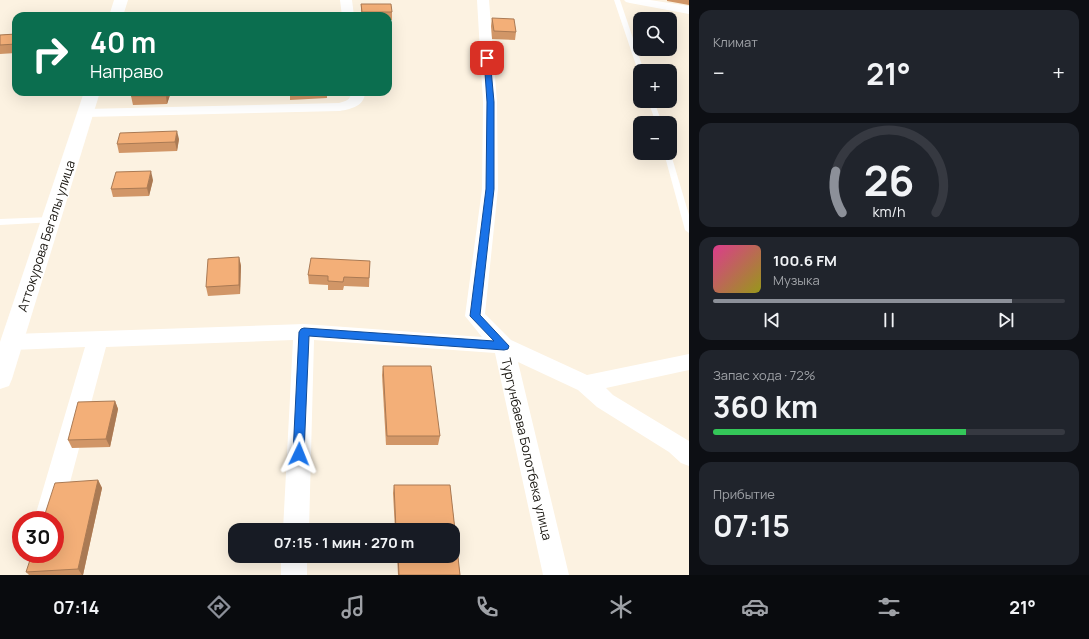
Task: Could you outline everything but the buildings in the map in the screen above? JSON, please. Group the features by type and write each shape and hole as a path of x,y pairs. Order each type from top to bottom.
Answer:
{"main road":[{"path":"117,12 121,0"},
{"name":"Аттокурова Бегалы улица","path":"0,379 91,96"}],"street":[{"path":"346,0 348,12"},
{"name":"Тургунбаева Болотбека улица","path":"483,0 490,102 490,189 475,316 504,346 556,575"},
{"path":"630,0 689,10"},
{"path":"86,113 340,107 353,104 358,96"},
{"path":"296,523 304,332"},
{"path":"13,342 304,332 504,346 586,384 605,401 677,445 689,456"},
{"path":"50,511 98,339"},
{"path":"586,384 689,362"},
{"path":"294,563 294,575"}],"lane":[{"path":"617,0 639,64"},
{"path":"670,160 689,230"},
{"path":"0,222 51,220"}],"route":[{"path":"299,454 304,332 504,346 475,316 490,189 490,102 487,58"}]}
